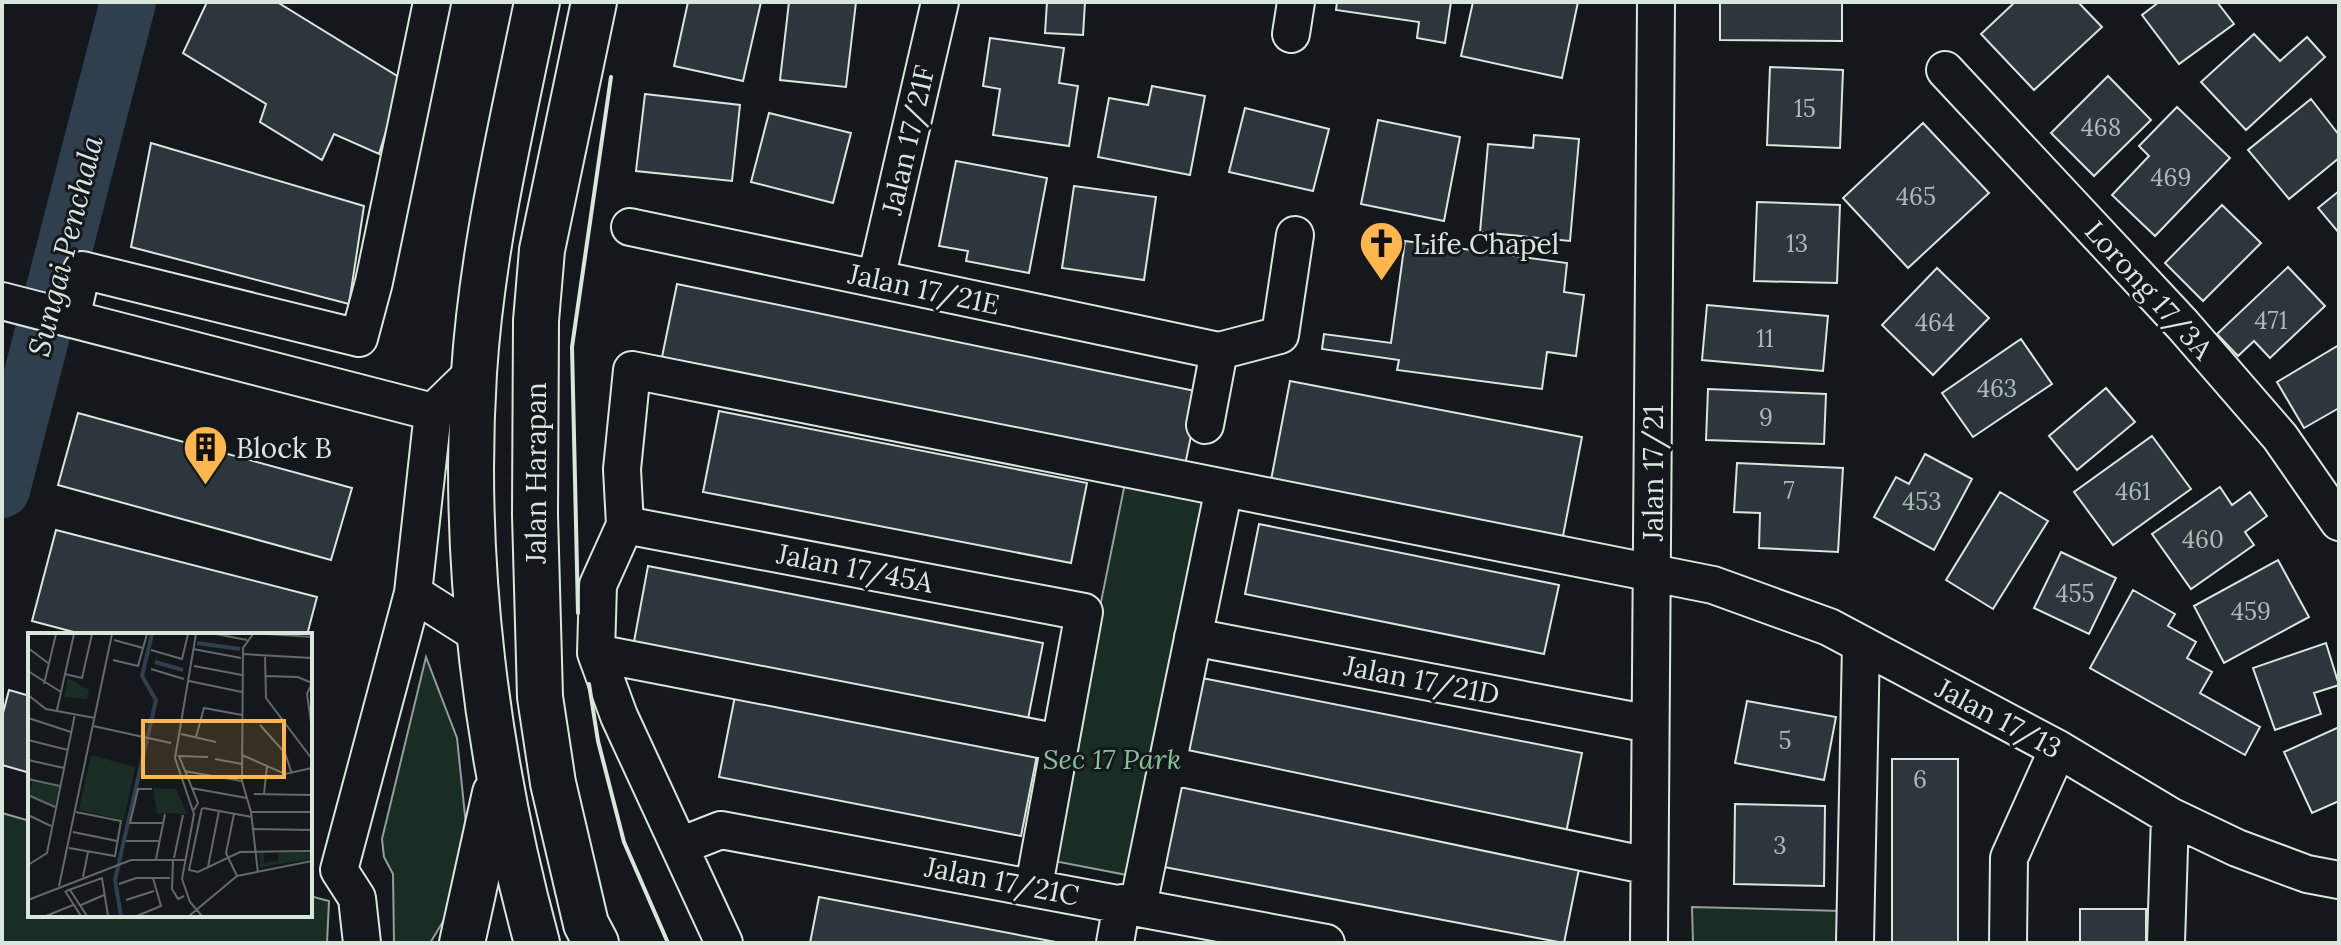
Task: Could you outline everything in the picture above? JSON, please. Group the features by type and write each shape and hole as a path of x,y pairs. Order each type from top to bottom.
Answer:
{"main road":[{"path":"537,2 490,247 474,372 473,498 479,635 498,777 537,943"},
{"name":"Jalan Harapan","path":"594,2 542,250 536,321 535,515 540,697 553,783 586,924 596,943"},
{"path":"462,943 498,777"}],"street":[{"path":"71,319 82,270 359,338 374,282 432,2"},
{"name":"Jalan 17/21F","path":"876,279 940,2"},
{"name":"Jalan 17/21","path":"1649,943 1656,2"},
{"name":"Lorong 17/3A","path":"1945,70 2183,325 2280,437 2339,522"},
{"name":"Jalan 17/21E","path":"630,227 1219,351"},
{"path":"1205,425 1219,351 1280,335 1295,235"},
{"path":"2,301 433,412"},
{"name":"Jalan 17/13","path":"625,525 622,469 632,370 1713,585 1829,627 2058,749 2170,816 2237,848 2307,874 2339,880"},
{"path":"362,943 357,898 339,870 413,593 433,412 474,372"},
{"path":"1115,943 1130,905 1167,765 1224,488"},
{"path":"625,525 598,585 596,653 619,716 724,943"},
{"name":"Jalan 17/45A","path":"625,525 1084,612 1060,743"},
{"path":"413,593 479,635"},
{"name":"Jalan 17/21D","path":"1193,637 1650,724"},
{"path":"1855,943 1861,644"},
{"path":"596,653 1060,743 1034,886"},
{"path":"2008,943 2009,858 2058,749"},
{"path":"1167,765 1649,866"},
{"path":"2166,943 2170,816"},
{"name":"Jalan 17/21C","path":"680,846 721,830 1034,886 1326,943"}],"green space":[{"name":"Sec 17 Park","path":"1125,483 1207,500 1132,876 1049,860"},
{"path":"426,657 457,738 467,835 447,915 430,943 394,943 393,874 384,857 382,839"},
{"path":"2,813 28,820 28,917 312,917 312,897 329,901 327,943 2,943"},
{"path":"1692,907 1841,911 1840,943 1693,943"}],"building":[{"path":"207,2 277,2 402,79 379,154 334,134 322,160 260,122 266,104 183,53"},
{"path":"688,2 761,2 743,81 674,66"},
{"path":"789,2 856,2 846,87 780,80"},
{"path":"1047,2 1085,2 1083,35 1045,33"},
{"path":"1337,2 1451,2 1445,43 1417,38 1419,22 1336,10"},
{"path":"1473,2 1578,2 1562,78 1461,56"},
{"path":"1720,2 1842,2 1842,41 1720,40"},
{"path":"2015,2 2078,2 2102,27 2034,90 1981,34"},
{"path":"2159,2 2217,2 2234,24 2179,64 2142,15"},
{"path":"2254,34 2280,61 2307,37 2325,57 2246,130 2201,82"},
{"path":"990,38 1064,48 1059,83 1078,86 1069,146 993,135 1000,89 983,86"},
{"path":"1770,67 1843,70 1840,148 1767,145"},
{"path":"2108,76 2151,120 2094,176 2051,133"},
{"path":"1152,86 1205,96 1190,175 1098,157 1109,98 1148,105"},
{"path":"645,94 740,105 732,181 636,171"},
{"path":"2311,99 2339,135 2339,158 2289,199 2248,150"},
{"path":"2177,107 2230,158 2155,236 2112,195 2149,156 2139,146"},
{"path":"1245,108 1329,129 1313,191 1229,172"},
{"path":"769,113 851,133 833,203 751,182"},
{"path":"1378,120 1460,137 1444,221 1361,204"},
{"path":"1923,123 1989,193 1908,268 1843,198"},
{"path":"1534,135 1579,139 1570,241 1480,232 1488,144 1533,148"},
{"path":"151,143 364,206 349,304 131,247"},
{"path":"956,161 1047,178 1029,273 966,261 968,251 939,246"},
{"path":"1074,186 1156,197 1144,280 1062,268"},
{"path":"2339,191 2339,233 2318,208"},
{"path":"1757,202 1840,205 1837,283 1754,281"},
{"path":"2222,205 2261,243 2203,301 2165,263"},
{"path":"1405,241 1567,263 1564,292 1584,295 1576,356 1547,352 1542,389 1397,370 1399,360 1322,349 1324,334 1391,343"},
{"path":"2288,267 2325,306 2270,358 2254,341 2238,356 2217,334"},
{"path":"1937,268 1989,318 1933,375 1882,325"},
{"path":"677,284 1200,392 1185,465 662,357"},
{"path":"1707,305 1828,316 1823,371 1702,360"},
{"path":"2021,339 2052,384 1973,437 1942,393"},
{"path":"2339,345 2339,408 2304,428 2277,382"},
{"path":"1290,381 1582,437 1563,536 1271,480"},
{"path":"2106,388 2135,422 2077,470 2049,436"},
{"path":"1708,389 1826,394 1824,444 1706,440"},
{"path":"719,411 1087,483 1071,563 703,492"},
{"name":"Block B","path":"78,413 352,488 331,560 58,485"},
{"path":"2152,436 2191,489 2113,545 2074,492"},
{"path":"1925,454 1972,479 1934,550 1874,517 1896,477 1909,484"},
{"path":"1737,463 1843,468 1838,552 1759,548 1760,513 1734,512"},
{"path":"2220,487 2232,505 2250,492 2267,516 2245,532 2254,545 2191,589 2152,534"},
{"path":"2000,492 2048,521 1993,609 1946,580"},
{"path":"1259,524 1559,585 1544,654 1245,594"},
{"path":"56,530 317,597 308,633 77,633 32,621"},
{"path":"2061,552 2116,578 2089,634 2034,608"},
{"path":"2278,560 2309,617 2224,663 2194,606"},
{"path":"648,566 1043,643 1027,724 633,647"},
{"path":"2133,590 2175,614 2168,626 2196,642 2187,658 2212,672 2200,693 2260,727 2245,755 2090,668"},
{"path":"2326,643 2339,685 2314,693 2321,714 2275,730 2253,668"},
{"path":"1197,677 1582,753 1566,833 1181,758"},
{"path":"9,690 28,695 28,772 2,765 2,717"},
{"path":"735,696 1037,755 1021,836 719,777"},
{"path":"1747,701 1836,717 1824,780 1735,763"},
{"path":"2339,727 2339,801 2312,813 2284,752"},
{"path":"1892,759 1958,759 1958,943 1892,943"},
{"path":"1179,786 1580,864 1564,943 1164,867"},
{"path":"1735,804 1825,806 1824,886 1734,884"},
{"path":"819,897 1061,943 810,943"},
{"path":"2080,909 2146,909 2146,943 2080,943"}],"waterway":[{"name":"Sungai Penchala","path":"2,490 128,2"}],"wall":[{"path":"578,613 572,347 611,77"},
{"path":"589,684 598,741 624,842 668,943"}],"place":[{"name":"Life Chapel","path":"1382,283"},
{"name":"Block B","path":"205,487"}]}
